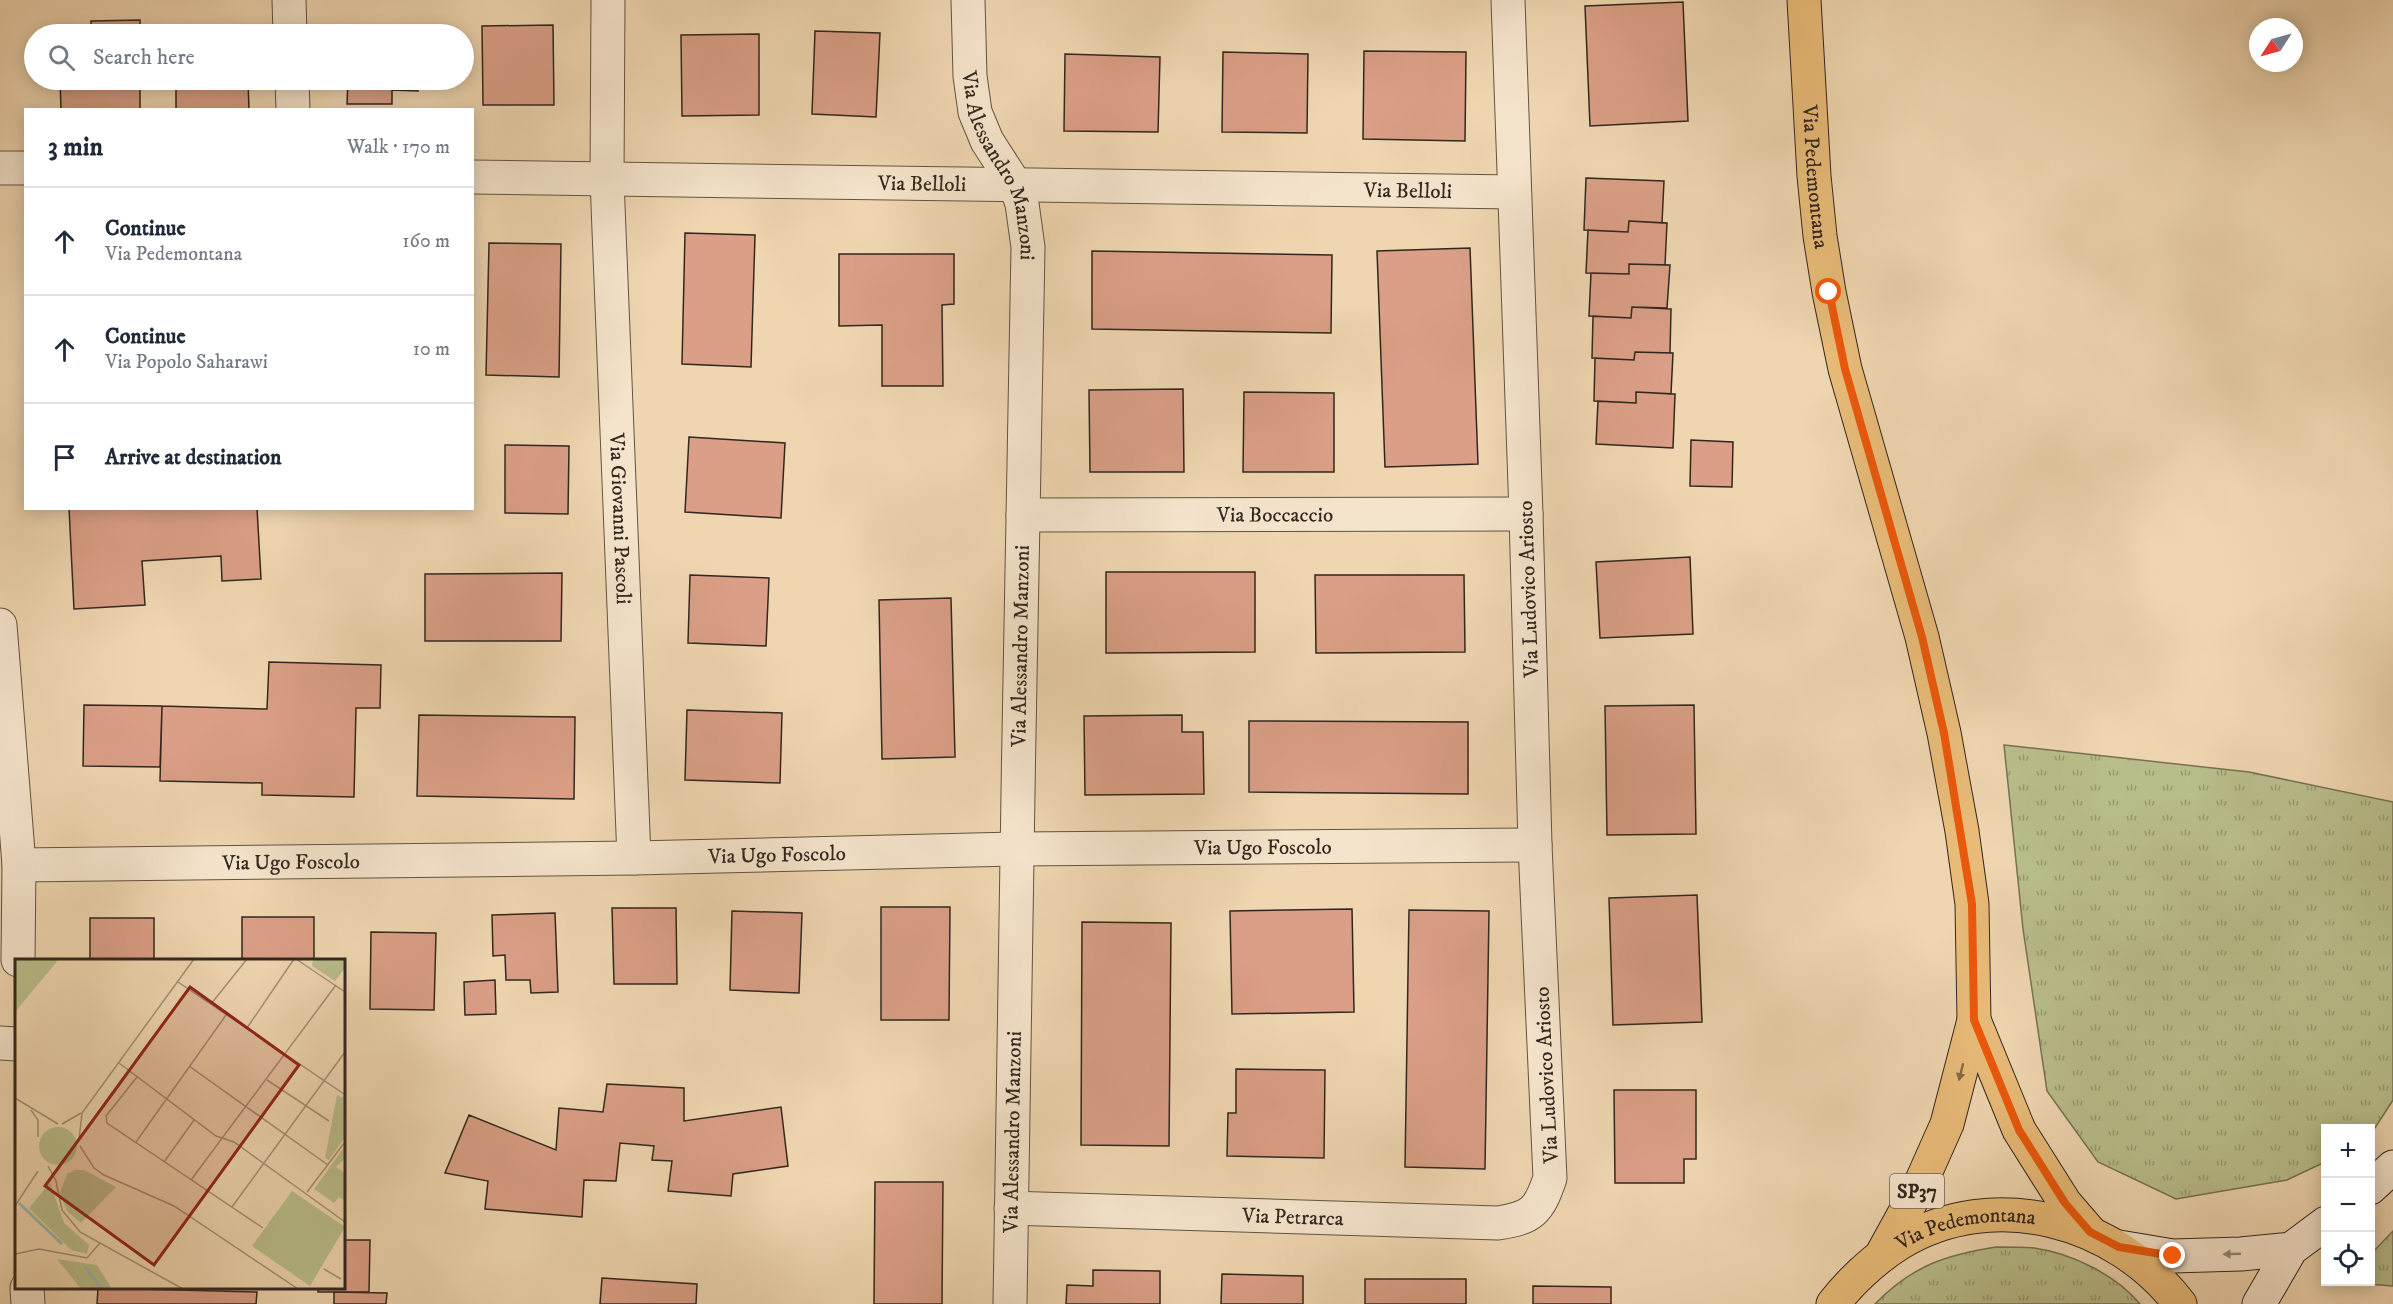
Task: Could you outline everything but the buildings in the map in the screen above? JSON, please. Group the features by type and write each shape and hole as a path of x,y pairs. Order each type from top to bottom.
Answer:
{"main road":[{"name":"Via Pedemontana","path":"1803,0 1814,176 1829,292 1845,369 1922,637 1944,733 1972,904 1974,1020 1947,1124 1919,1187 1881,1256"},
{"name":"Via Pedemontana","path":"1974,1020 2019,1130 2065,1203 2104,1239 2144,1265 2167,1287 2180,1304"},
{"name":"Via Pedemontana","path":"1833,1304 1850,1283 1881,1256 1902,1242 1933,1228 1965,1219 1998,1215 2030,1216 2061,1222 2104,1239"}],"street":[{"path":"289,0 290,24"},
{"name":"Via Giovanni Pascoli","path":"608,0 607,180 633,858"},
{"name":"Via Alessandro Manzoni","path":"968,0 970,76 975,112 987,141 1016,186 1022,204 1028,247 1015,849 1010,1304"},
{"name":"Via Ludovico Ariosto","path":"1508,0 1535,845 1550,1178"},
{"path":"292,90 293,108"},
{"path":"0,168 24,168"},
{"name":"Via Belloli","path":"474,177 1514,192"},
{"name":"Via Boccaccio","path":"1023,515 1526,514"},
{"path":"0,625 19,865 18,959"},
{"name":"Via Ugo Foscolo","path":"19,865 633,858 1015,849 1535,845"},
{"path":"0,1043 15,1044"},
{"path":"2375,1183 2393,1167"},
{"name":"Via Petrarca","path":"1011,1208 1498,1223 1520,1220 1537,1210 1550,1178"},
{"path":"2260,1302 2291,1249 2321,1226"},
{"path":"2104,1239 2173,1256 2241,1254 2291,1249"},
{"path":"27,1289 28,1304"}],"green space":[{"path":"2004,745 2249,772 2393,802 2393,1100 2375,1128 2375,1124 2321,1124 2321,1164 2287,1180 2176,1199 2098,1162 2047,1091 2023,929"},
{"path":"2393,1231 2393,1286 2375,1285 2375,1250"},
{"path":"1996,1247 2034,1248 2077,1260 2119,1284 2140,1304 1875,1304 1902,1280 1930,1264 1961,1254"}],"route":[{"path":"1829,292 1845,369 1922,637 1944,733 1962,831 1972,904 1974,1020 2019,1130 2065,1203 2090,1232 2119,1247 2173,1256"}]}
